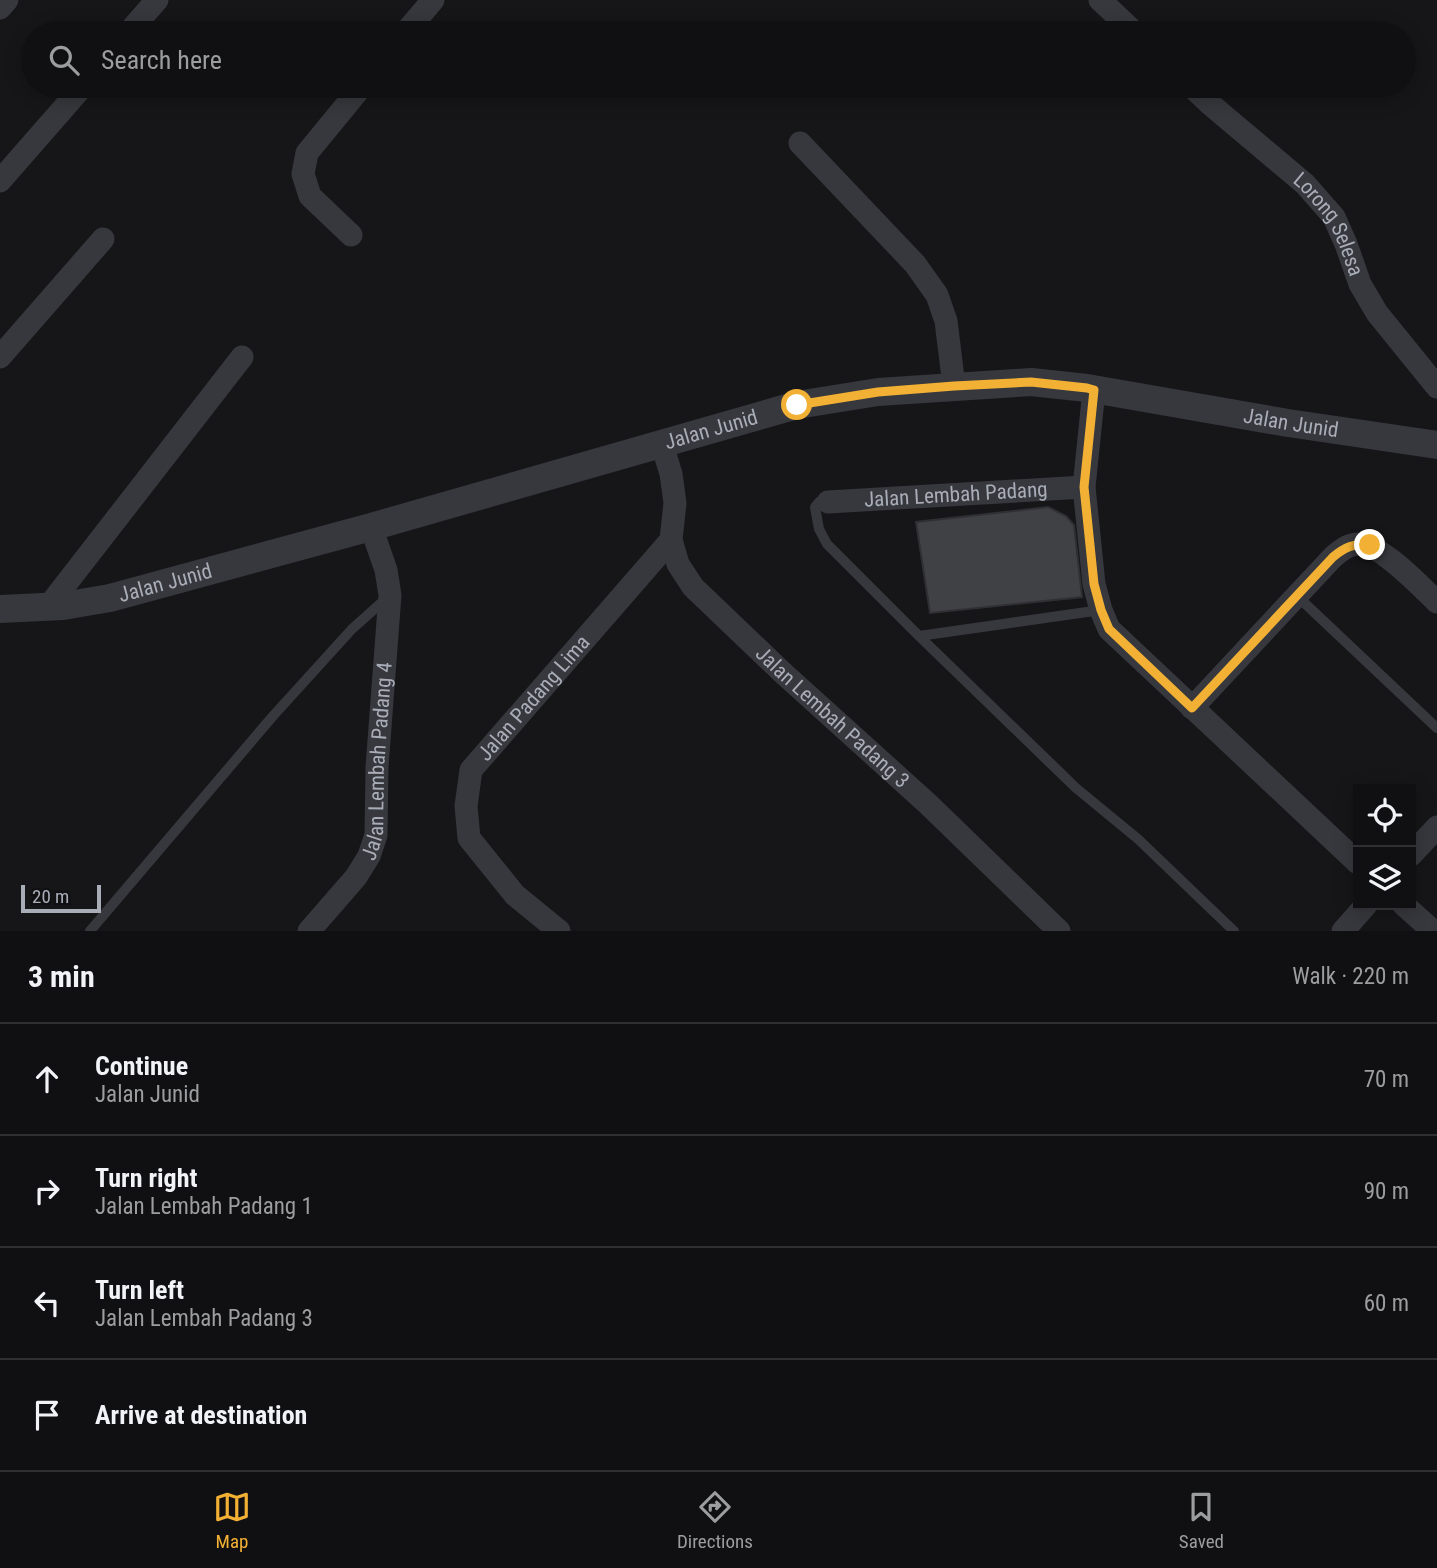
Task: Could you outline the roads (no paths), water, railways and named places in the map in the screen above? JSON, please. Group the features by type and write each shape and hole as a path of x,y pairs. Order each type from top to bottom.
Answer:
{"street":[{"path":"0,8 7,0"},
{"path":"139,21 157,0"},
{"path":"415,21 433,0"},
{"path":"1100,0 1122,21"},
{"path":"0,181 73,98"},
{"path":"351,235 310,196 303,174 307,153 352,98"},
{"name":"Lorong Selesa","path":"1204,98 1305,184 1334,218 1360,284 1377,313 1437,387"},
{"path":"800,143 915,264 937,295 946,321 954,386"},
{"path":"0,357 103,239"},
{"path":"48,607 242,357"},
{"name":"Jalan Junid","path":"0,609 63,606 110,598 373,534 666,457 797,405 878,392 1031,382 1087,388 1437,445"},
{"path":"1094,390 1084,487 1094,584 1109,629 1353,858"},
{"name":"Jalan Lembah Padang 3","path":"666,457 675,503 671,540 678,564 693,587 783,673 928,804 1059,931"},
{"name":"Jalan Lembah Padang","path":"828,502 1084,487"},
{"name":"Jalan Lembah Padang 4","path":"309,931 356,877 369,856 376,835 377,766 390,595 386,570 373,534"},
{"name":"Jalan Padang Lima","path":"559,931 515,895 469,838 467,806 471,770 671,540"},
{"path":"1192,708 1344,548 1359,544 1370,545 1437,602"},
{"path":"1416,850 1437,827"},
{"path":"1343,931 1362,910"},
{"path":"1410,910 1433,931"}],"lane":[{"path":"828,502 819,502 815,507 819,529 827,544 1076,788 1138,839 1234,931"},
{"path":"90,931 273,716 352,629 390,595"},
{"path":"1297,596 1437,728"},
{"path":"919,636 1101,610"}]}
